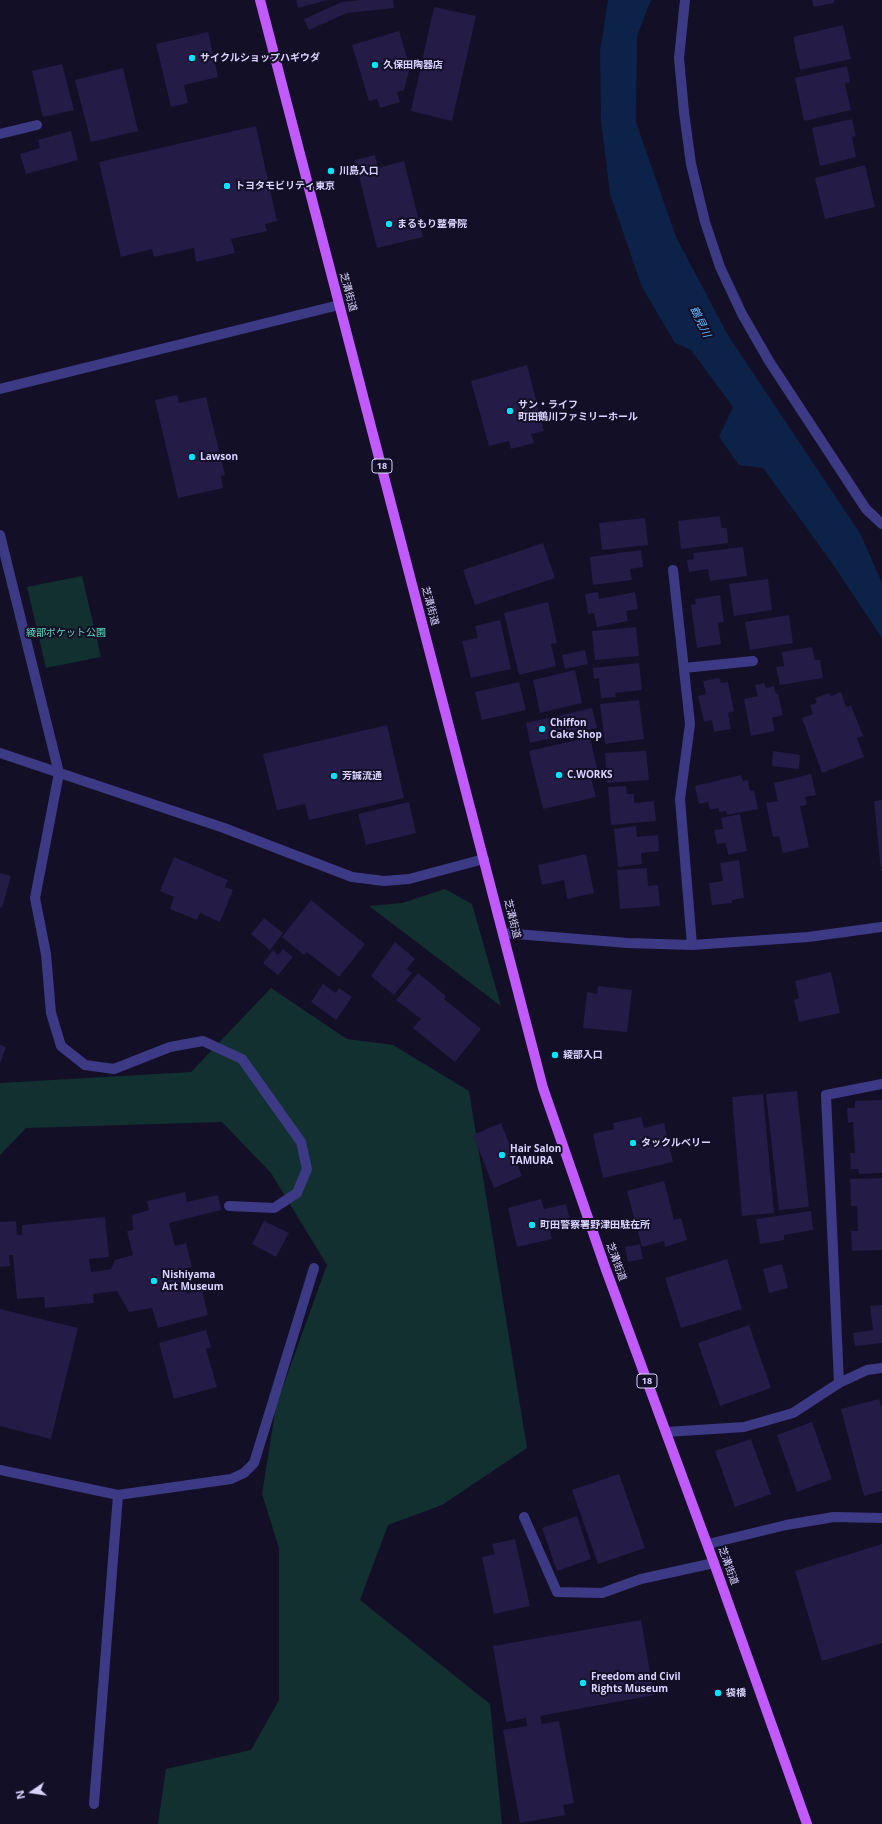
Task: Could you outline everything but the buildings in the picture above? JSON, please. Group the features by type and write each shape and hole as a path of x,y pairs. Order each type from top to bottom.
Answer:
{"main road":[{"name":"芝溝街道","path":"260,0 543,1088 605,1267 708,1544 807,1824"}],"street":[{"path":"685,0 679,58 684,112 693,172 705,222 720,267 742,314 769,361 866,509 882,524"},
{"path":"0,134 37,125"},
{"path":"0,389 339,305"},
{"path":"0,535 59,773 35,898 46,954 51,1013 61,1046 85,1065 114,1068 170,1047 203,1041 242,1059 302,1142 307,1169 297,1193 274,1208 229,1206"},
{"path":"673,570 690,724 680,799 692,945"},
{"path":"0,580 10,577"},
{"path":"684,668 752,661"},
{"path":"0,753 224,828 352,877 384,881 409,879 484,859"},
{"path":"503,933 628,943 692,945 808,937 882,927"},
{"path":"839,1384 826,1095 882,1084"},
{"path":"0,1470 118,1495 231,1478 244,1473 254,1464 314,1268"},
{"path":"666,1432 744,1427 793,1413 839,1384 867,1370 882,1368"},
{"path":"94,1804 118,1495"},
{"path":"524,1517 557,1592 602,1593 641,1579 714,1563"},
{"path":"708,1544 786,1525 834,1517 882,1518"}],"green space":[{"name":"綾部ポケット公園","path":"82,576 101,657 46,668 27,587"},
{"path":"445,889 472,904 501,1006 369,906 402,903"},
{"path":"271,988 347,1039 393,1045 469,1091 527,1448 442,1505 388,1525 360,1600 490,1704 502,1824 158,1824 166,1769 251,1750 279,1700 279,1548 262,1494 276,1406 327,1265 271,1173 222,1122 26,1128 0,1155 0,1083 191,1072"}],"water":[{"name":"鶴見川","path":"608,0 651,0 637,36 636,122 676,237 729,337 861,535 882,583 882,638 832,563 763,468 739,465 719,437 733,407 691,350 675,343 642,287 610,194 601,121 600,51"}],"place":[{"name":"サイクルショップハギウダ","path":"192,58"},
{"name":"久保田陶器店","path":"375,65"},
{"name":"川島入口","path":"331,171"},
{"name":"トヨタモビリティ東京","path":"227,186"},
{"name":"まるもり整骨院","path":"389,224"},
{"name":"サン・ライフ 町田鶴川ファミリーホール","path":"510,411"},
{"name":"Lawson","path":"192,457"},
{"name":"Chiffon Cake Shop","path":"542,729"},
{"name":"C.WORKS","path":"559,775"},
{"name":"芳誠流通","path":"334,776"},
{"name":"綾部入口","path":"555,1055"},
{"name":"タックルベリー","path":"633,1143"},
{"name":"Hair Salon TAMURA","path":"502,1155"},
{"name":"町田警察署野津田駐在所","path":"532,1225"},
{"name":"Nishiyama Art Museum","path":"154,1281"},
{"name":"Freedom and Civil Rights Museum","path":"583,1683"},
{"name":"袋橋","path":"718,1693"}]}
